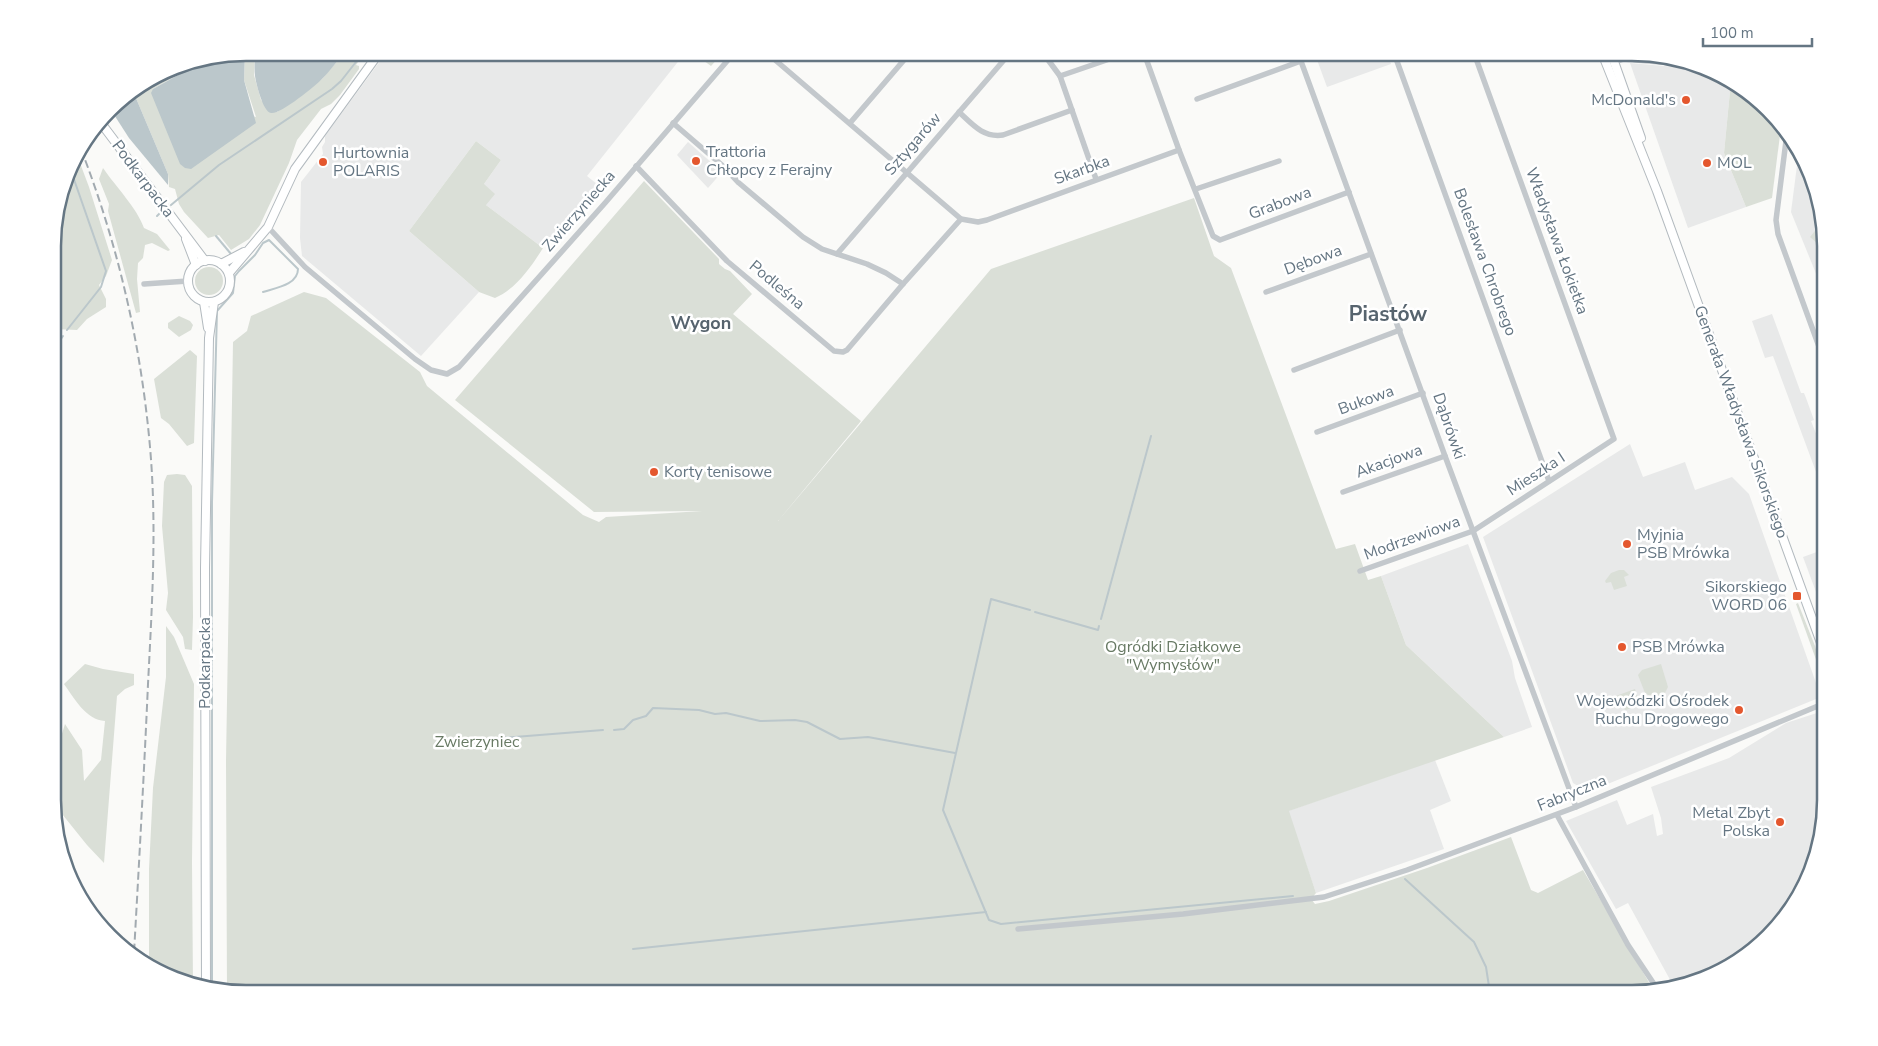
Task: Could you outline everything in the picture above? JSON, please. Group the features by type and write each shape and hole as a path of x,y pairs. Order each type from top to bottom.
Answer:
{"main road":[{"path":"229,273 216,261 205,261 196,265 191,271 188,282 193,295 204,302 214,302 224,297 229,288 229,273 268,226 295,169 373,61"},
{"name":"Generała Władysława Sikorskiego","path":"1610,63 1641,139 1657,190 1817,632"},
{"name":"Podkarpacka","path":"104,127 205,261"},
{"name":"Podkarpacka","path":"185,235 196,265"},
{"path":"221,264 248,250"},
{"name":"Podkarpacka","path":"204,302 209,338"},
{"name":"Podkarpacka","path":"206,980 205,568 209,338 214,302"}],"street":[{"name":"Zwierzyniecka","path":"268,226 299,261 415,359 437,372 447,374 459,367 726,61"},
{"path":"778,61 961,218"},
{"path":"850,123 902,61"},
{"name":"Sztygarów","path":"837,254 1002,61"},
{"path":"1049,61 1060,76 1096,179"},
{"path":"1060,76 1102,61"},
{"path":"1147,61 1179,150 1196,189 1279,161"},
{"path":"1197,99 1301,61"},
{"name":"Dąbrówki","path":"1301,61 1445,456 1576,807"},
{"name":"Bolesława Chrobrego","path":"1397,61 1549,481"},
{"name":"Władysława Łokietka","path":"1477,61 1614,439"},
{"path":"1610,63 1616,61"},
{"path":"959,112 982,132 992,136 1003,135 1072,110"},
{"path":"673,123 723,166 738,183 803,237 822,248 868,264 903,284"},
{"path":"1786,143 1776,220 1778,234 1817,341"},
{"name":"Skarbka","path":"961,218 978,222 995,217 1179,150"},
{"name":"Podleśna","path":"636,166 727,261 834,351 843,352 847,350 961,218"},
{"name":"Grabowa","path":"1196,189 1214,236 1220,240 1349,192"},
{"name":"Dębowa","path":"1266,292 1371,254"},
{"path":"144,284 188,282"},
{"path":"1294,370 1400,330"},
{"name":"Bukowa","path":"1317,432 1423,393"},
{"name":"Mieszka I","path":"1473,530 1614,439"},
{"name":"Akacjowa","path":"1343,492 1445,456"},
{"name":"Modrzewiowa","path":"1360,571 1473,530"},
{"name":"Fabryczna","path":"1018,929 1182,914 1324,897 1407,870 1557,815 1817,706"},
{"path":"1557,815 1628,945 1653,983"}],"shaded area":[{"path":"245,61 244,80 256,123 191,169 185,168 180,164 151,93 153,89 187,71 210,65"},
{"path":"255,61 337,61 312,88 282,110 271,113 265,108 263,103 255,73"},
{"path":"380,61 679,61 587,176 602,188 578,215 572,211 543,248 486,205 484,184 501,160 476,141 409,231 479,292 421,356 302,256 300,238 301,182 323,154 322,147 325,142 325,136"},
{"path":"1317,61 1390,61 1391,64 1327,87"},
{"path":"1630,63 1680,68 1703,75 1730,89 1724,153 1746,207 1688,228"},
{"path":"136,98 168,174 168,185 129,138 115,116"},
{"path":"688,142 722,172 708,188 677,155"},
{"path":"1797,163 1807,187 1813,210 1817,246 1817,276 1791,212"},
{"path":"1772,314 1801,393 1804,393 1814,420 1811,421 1817,436 1817,474 1773,356 1765,358 1752,321"},
{"path":"1630,444 1643,477 1685,462 1695,490 1732,477 1749,494 1817,686 1817,699 1588,792 1573,783 1483,537"},
{"path":"1468,544 1512,661 1515,678 1532,727 1504,737 1406,645 1381,576"},
{"path":"1817,552 1817,595 1803,557"},
{"path":"1817,713 1817,800 1815,824 1803,871 1786,903 1754,939 1735,954 1714,966 1670,980 1628,903 1616,909 1566,821 1617,800 1627,825 1653,814 1657,836 1663,834 1661,818 1651,787 1729,758 1786,723"},
{"path":"1435,760 1451,801 1430,810 1444,849 1316,893 1288,811"}],"green space":[{"path":"245,61 255,61 254,75 261,100 277,112 322,79 337,61 359,61 356,65 359,66 359,69 340,95 331,104 321,109 297,140 289,163 260,225 249,239 231,250 219,235 208,238 179,204 175,189 169,187 168,174 136,98 164,80 182,73 153,89 256,117 244,80"},
{"path":"704,61 716,61 711,66"},
{"path":"1730,89 1763,115 1780,135 1772,198 1746,207 1724,153"},
{"path":"476,141 501,160 484,184 495,194 486,205 543,248 528,270 516,283 495,298 479,292 409,231"},
{"path":"80,164 112,260 106,276 99,285 106,299 106,307 87,319 77,330 61,329 61,246 65,210"},
{"path":"103,168 131,205 144,228 157,234 170,250 168,251 152,243 145,245 143,258 138,263 137,279 140,312 136,313 108,211 109,204 99,179"},
{"path":"644,181 719,259 719,264 730,271 752,294 733,314 861,421 778,521 991,269 1194,198 1214,256 1231,268 1336,549 1355,544 1368,580 1381,576 1406,645 1504,737 1289,811 1316,893 1311,899 1315,904 1329,901 1511,837 1531,890 1538,893 1583,870 1650,984 246,985 227,983 226,761 233,342 247,331 251,316 304,292 326,298 420,372 427,386 583,515 599,522 606,517 702,511 594,512 455,400"},
{"path":"1816,230 1817,243 1810,237"},
{"path":"209,267 219,271 223,281 219,291 209,295 199,291 195,281 199,271"},
{"path":"179,316 190,321 193,325 191,330 179,337 168,328 168,323"},
{"path":"190,350 197,356 194,443 187,446 169,424 161,418 154,379"},
{"path":"167,475 185,475 192,486 192,650 185,649 183,637 166,610 168,593 162,526 164,482"},
{"path":"1624,570 1629,575 1624,577 1627,586 1614,590 1611,582 1606,583 1605,581 1611,573"},
{"path":"1798,603 1815,646 1817,662 1796,604"},
{"path":"166,626 174,637 194,684 193,977 175,971 149,957 149,869 153,788 166,677"},
{"path":"85,664 134,674 134,685 125,689 117,696 104,863 62,814 61,737 65,724 82,750 84,781 101,760 105,721 98,720 86,713 64,684"},
{"path":"1661,664 1668,687 1664,695 1653,698 1645,693 1638,675 1642,670"},
{"path":"1635,689 1638,699 1634,707 1626,710 1616,705 1613,697"}],"waterway":[{"path":"171,205 219,165 332,89 357,61"},
{"path":"67,330 101,287 106,271 74,179"},
{"path":"157,216 160,213"},
{"path":"216,236 231,254"},
{"path":"212,981 212,502 217,311 233,293 235,276 255,255 263,243 269,240 298,269 294,279 290,282 263,292"},
{"path":"1101,619 1151,436"},
{"path":"1030,610 991,599 943,810 989,920 1001,924 1293,896"},
{"path":"1035,612 1098,630 1099,626"},
{"path":"614,730 624,729 633,720 646,716 653,708 699,710 715,714 726,713 760,721 795,720 807,722 840,739 868,737 955,753"},
{"path":"476,745 489,739 603,730"},
{"path":"1405,879 1474,942 1486,967 1489,985"},
{"path":"633,949 986,912"}],"railway":[{"path":"84,157 117,258 126,295 141,370 152,477 152,595 134,947"}],"place":[{"name":"McDonald's","path":"1686,100"},
{"name":"Trattoria Chłopcy z Ferajny","path":"696,161"},
{"name":"Hurtownia POLARIS","path":"323,162"},
{"name":"MOL","path":"1707,163"},
{"name":"Korty tenisowe","path":"654,472"},
{"name":"Myjnia PSB Mrówka","path":"1627,544"},
{"name":"Sikorskiego WORD 06","path":"1797,596"},
{"name":"PSB Mrówka","path":"1622,647"},
{"name":"Wojewódzki Ośrodek Ruchu Drogowego","path":"1739,710"},
{"name":"Metal Zbyt Polska","path":"1780,822"}],"district":[{"name":"Piastów","path":"1388,314"},
{"name":"Wygon","path":"701,323"}],"park label":[{"name":"Ogródki Działkowe \"Wymysłów\"","path":"1173,656"},
{"name":"Zwierzyniec","path":"477,742"}]}
